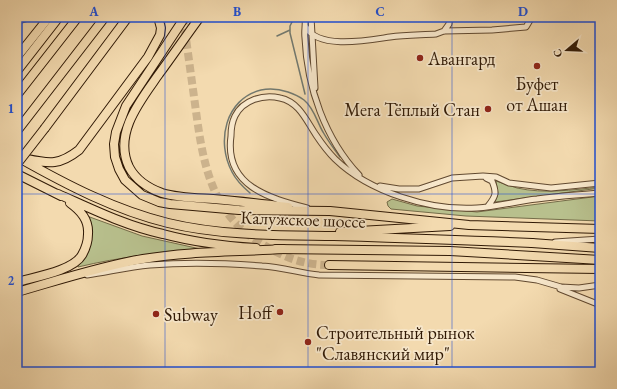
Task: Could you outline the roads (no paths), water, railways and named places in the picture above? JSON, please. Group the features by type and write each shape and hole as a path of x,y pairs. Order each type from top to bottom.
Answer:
{"main road":[{"path":"17,57 49,17"},
{"path":"17,71 59,17"},
{"path":"17,95 78,17"},
{"path":"17,131 105,17"},
{"path":"18,159 51,163 63,160 79,150 148,57 160,34 161,28 158,17"},
{"path":"185,17 126,106 120,119 114,144 115,157 125,180 142,195 158,202 170,204 238,210 330,211"},
{"path":"200,17 142,98 130,121 124,141 124,152 131,170 144,184 162,193 172,195 469,225 600,229"},
{"path":"18,159 45,128 127,19"},
{"name":"Калужское шоссе","path":"18,159 83,192 118,207 162,221 212,230 284,235 450,239 600,248"},
{"path":"17,174 58,194 79,209 84,216 88,230 86,247 82,256 76,262 56,271 17,282"},
{"name":"Калужское шоссе","path":"58,194 115,218 162,234 212,243 283,249 450,251 600,260"},
{"path":"284,235 469,225"},
{"path":"17,292 145,258 283,249"},
{"path":"329,265 600,269"}],"street":[{"path":"17,21 30,17"},
{"path":"305,17 306,56 316,97 330,135 362,178"},
{"path":"311,17 316,97"},
{"path":"444,31 449,24 450,17"},
{"path":"306,27 312,35 325,40 354,42 436,34 444,31 492,30 526,27 532,17"},
{"path":"313,51 316,45 325,40"},
{"path":"312,209 265,195 248,184 237,171 233,164 230,149 235,116 243,106 258,98 272,97 279,97 292,103 302,112 321,142 347,169 375,186 406,199 434,205 477,208 536,199 600,193"},
{"path":"375,186 399,189 419,189 452,178 483,176 496,177 509,183 551,188 600,183"},
{"path":"483,176 492,181 496,190 495,198 488,206"},
{"path":"532,243 600,239"},
{"path":"68,278 149,265 192,264 277,267 300,273 319,274 515,277 529,278 548,284 600,305"},
{"path":"548,284 575,288 600,285"}],"waterway":[{"path":"291,17 293,20 290,26 290,33 305,94"},
{"path":"277,36 290,30"},
{"path":"250,193 232,172 227,160 225,135 227,123 239,102 249,95 261,90 281,90 295,95 307,103 313,111 331,145 340,157"}],"tunnel":[{"path":"183,17 198,126 206,167 222,204 234,221 249,235 269,248 298,261 329,265"}],"place":[{"name":"Авангард","path":"420,58"},
{"name":"Буфет от Ашан","path":"537,66"},
{"name":"Мега Тёплый Cтан","path":"488,109"},
{"name":"Hoff","path":"280,312"},
{"name":"Subway","path":"156,314"},
{"name":"Строительный рынок \"Славянский мир\"","path":"308,342"}]}
